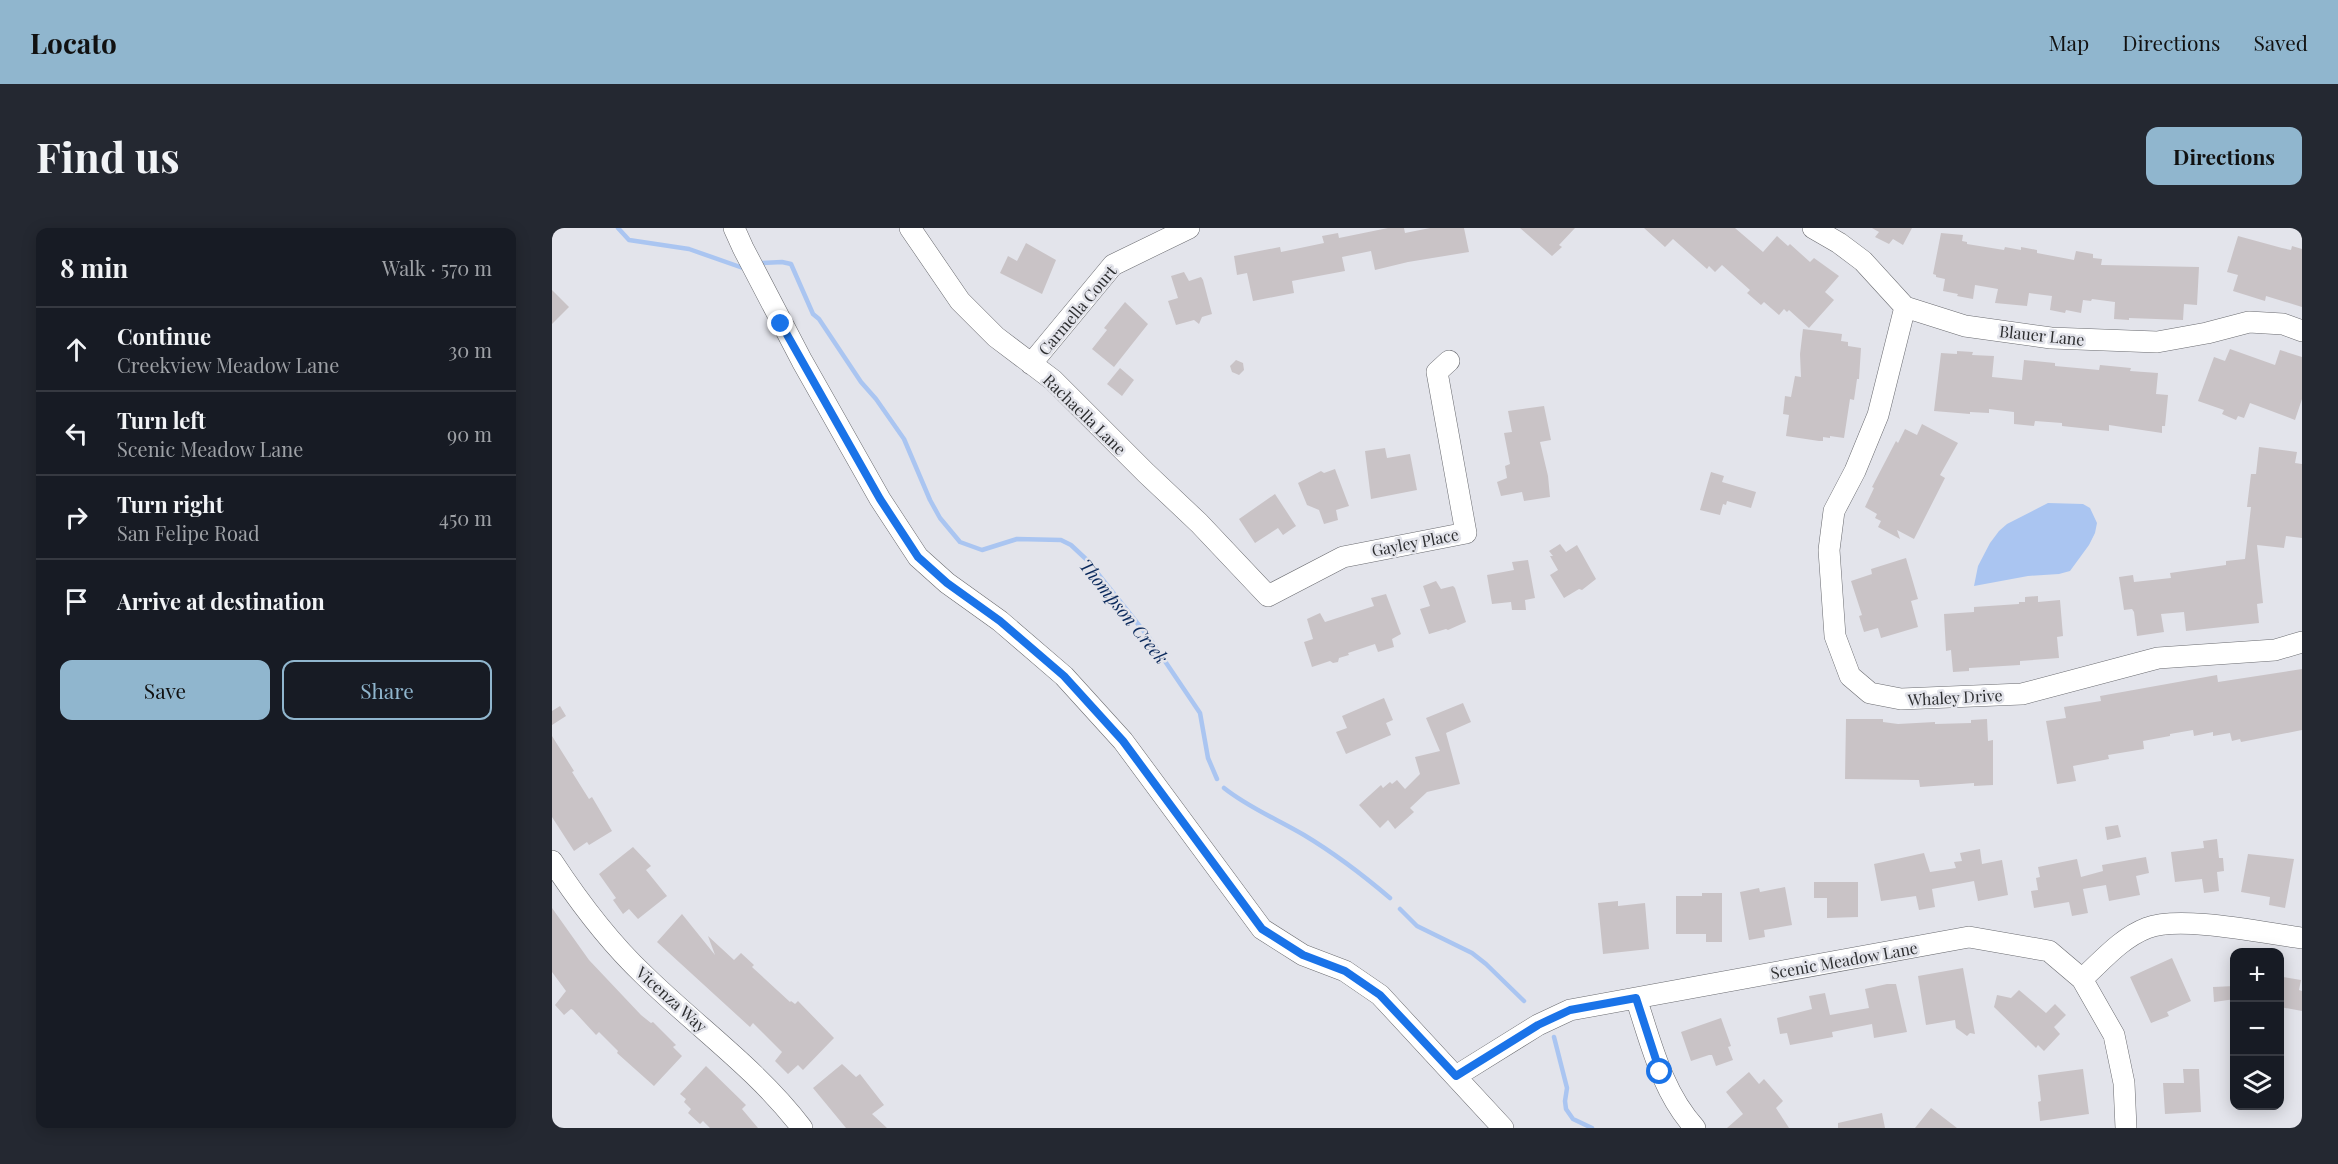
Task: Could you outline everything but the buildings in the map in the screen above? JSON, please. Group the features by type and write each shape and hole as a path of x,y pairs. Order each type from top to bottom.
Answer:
{"street":[{"path":"735,228 743,248 802,361 880,499 918,557 947,583 1000,621 1064,676 1123,741 1262,929 1303,955 1345,971 1380,995 1503,1128"},
{"name":"Rachaella Lane","path":"910,228 960,301 996,337 1053,380 1199,523 1268,596"},
{"name":"Carmella Court","path":"1031,364 1113,265 1189,228"},
{"path":"1813,228 1839,243 1863,261 1905,307"},
{"name":"Blauer Lane","path":"1905,307 1965,326 2051,338 2157,342 2207,333 2249,322 2283,324 2302,331"},
{"name":"Whaley Drive","path":"1905,307 1878,415 1855,471 1834,510 1829,550 1835,636 1850,676 1870,693 1901,699 2022,694 2158,658 2275,650 2302,642"},
{"name":"Gayley Place","path":"1268,596 1343,557 1466,533 1437,372 1449,361"},
{"name":"Vicenza Way","path":"552,861 578,900 618,949 754,1074 802,1128"},
{"path":"2082,979 2122,942 2148,928 2184,922 2302,939"},
{"name":"Scenic Meadow Lane","path":"1456,1076 1538,1025 1570,1010 1970,937 2049,951 2082,979 2114,1035 2124,1083 2126,1128"},
{"path":"1636,998 1660,1072 1684,1115 1695,1128"}],"water":[{"path":"2048,503 2083,504 2090,508 2097,523 2089,545 2070,571 1974,586 1978,566 1999,531 2007,524"}],"waterway":[{"name":"Thompson Creek","path":"618,228 629,240 689,249 743,268"},
{"name":"Thompson Creek","path":"761,263 791,264 813,314 819,319 861,382 904,439 930,500 940,518 960,542 982,550 1017,539 1061,540 1071,545 1087,560 1150,639 1200,713 1208,758 1217,779"},
{"name":"Thompson Creek","path":"1224,788 1243,802 1326,849 1390,898"},
{"name":"Thompson Creek","path":"1400,909 1417,926 1472,953 1524,1001"},
{"name":"Thompson Creek","path":"1554,1037 1567,1088 1566,1109 1573,1119 1592,1128"}],"route":[{"path":"781,324 880,499 918,557 947,583 1000,621 1064,676 1123,741 1262,929 1303,955 1345,971 1380,995 1456,1076 1538,1025 1570,1010 1636,998 1660,1072"}]}
